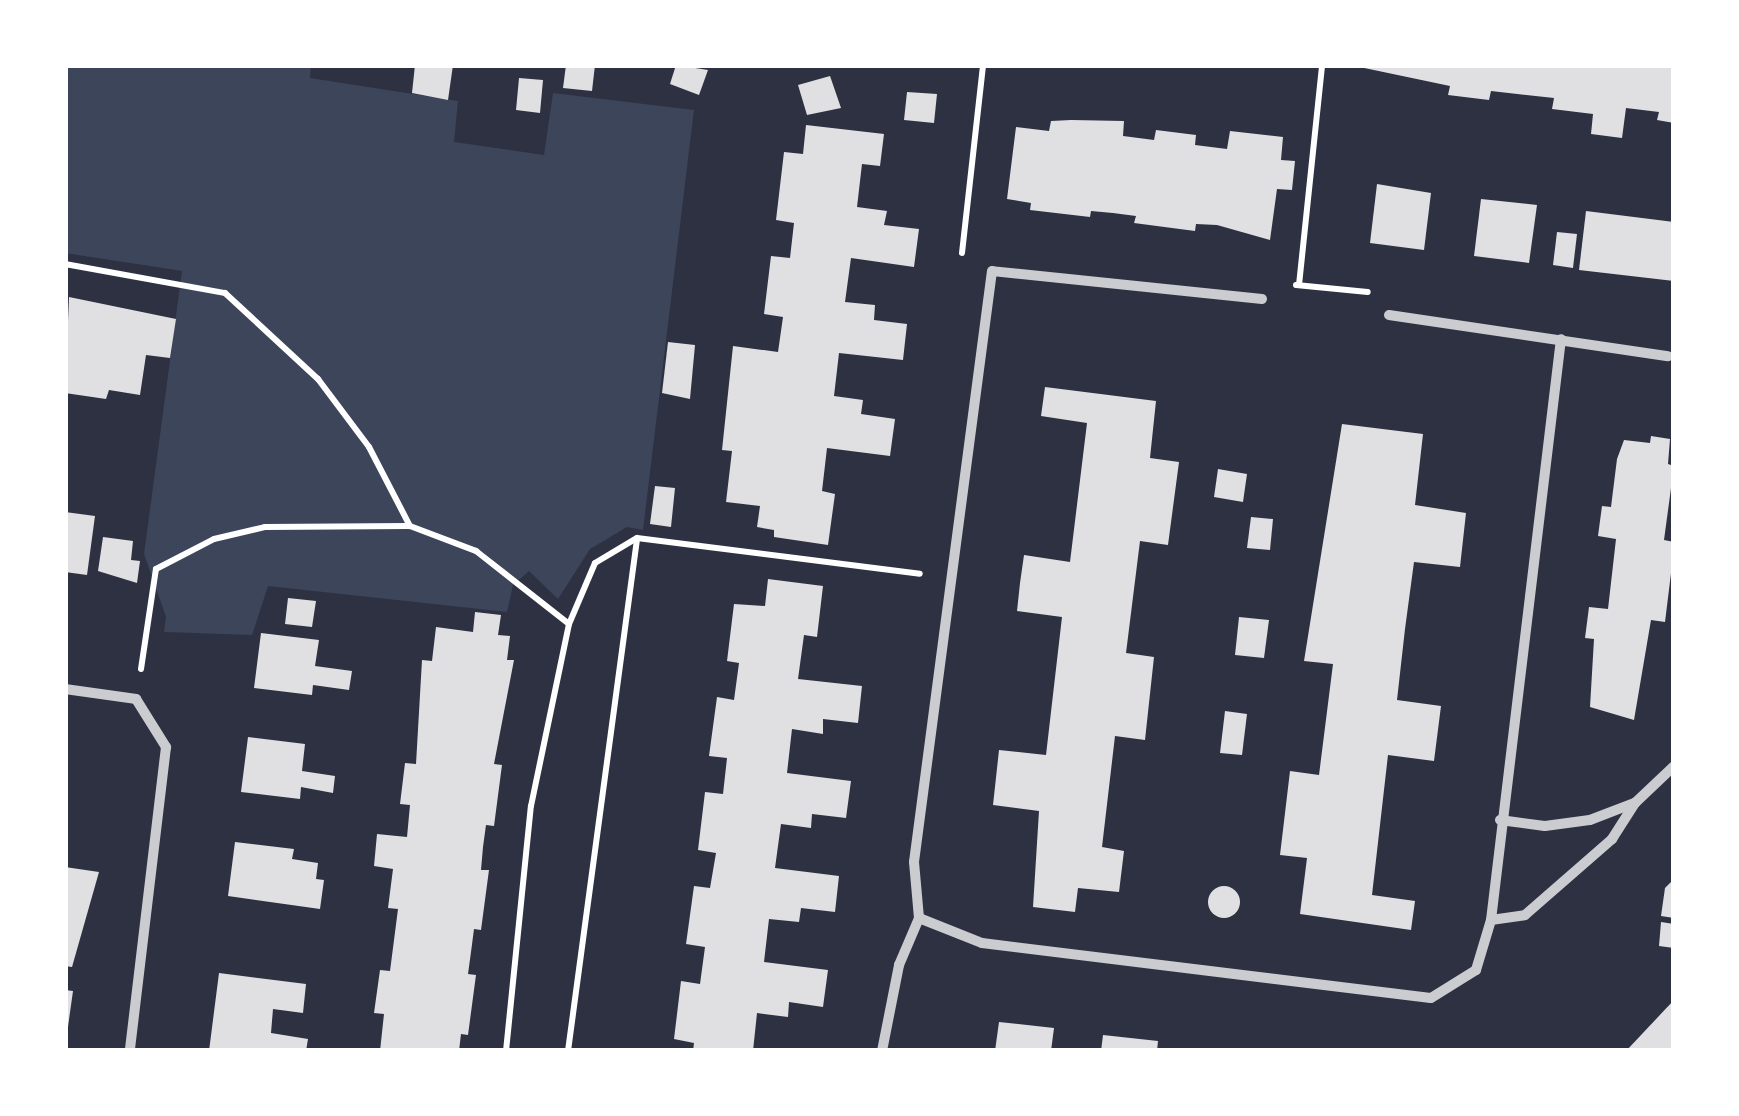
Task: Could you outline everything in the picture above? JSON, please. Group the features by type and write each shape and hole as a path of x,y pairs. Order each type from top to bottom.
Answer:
{"street":[{"path":"882,1051 900,965 920,918 914,862 992,271 1262,299"},
{"path":"1389,315 1668,356"},
{"path":"920,918 982,943 1432,998 1476,970 1491,920 1500,820 1561,339"},
{"path":"65,689 136,699 166,747 130,1051"},
{"path":"1491,920 1524,915 1612,838 1635,802 1674,766"},
{"path":"1500,820 1575,822 1635,802"}],"path":[{"path":"983,65 960,265 992,271"},
{"path":"1322,65 1298,285 1368,292 1389,315"},
{"path":"65,264 225,293 318,379 368,446 410,526"},
{"path":"136,699 156,569 214,540 264,527 410,526 476,551 570,624"},
{"path":"568,1051 638,538"},
{"path":"506,1051 531,806 570,624 595,563 638,538 950,578"}],"shaded area":[{"path":"65,65 311,65 310,78 458,101 454,142 544,155 553,93 694,110 643,530 627,527 590,549 558,599 529,571 513,585 507,612 268,586 252,635 164,632 166,617 144,554 182,271 65,253"}],"building":[{"path":"415,65 453,65 448,100 412,93"},
{"path":"566,65 595,65 592,91 563,88"},
{"path":"676,65 708,70 699,95 670,84"},
{"path":"1350,65 1674,65 1674,123 1657,120 1659,112 1626,108 1622,138 1591,134 1593,114 1552,109 1554,98 1491,91 1489,100 1448,95 1450,86"},
{"path":"830,76 841,108 807,115 798,85"},
{"path":"519,78 543,80 540,113 516,110"},
{"path":"907,92 937,94 934,123 904,120"},
{"path":"1051,121 1124,121 1123,136 1154,140 1156,130 1196,135 1195,145 1227,149 1230,131 1283,137 1281,160 1295,161 1292,190 1277,189 1270,240 1217,225 1196,224 1195,231 1134,223 1136,216 1113,213 1091,211 1090,217 1030,210 1031,203 1007,199 1016,127 1049,131"},
{"path":"806,125 884,134 880,166 862,164 857,207 887,211 884,225 919,229 914,267 851,258 845,302 875,305 874,320 907,324 903,360 839,353 834,396 863,400 861,414 895,419 890,456 827,448 822,491 835,494 828,545 774,537 774,530 757,527 760,506 726,502 732,451 722,450 733,346 778,352 783,317 764,314 771,256 790,258 794,223 776,220 784,152 803,154"},
{"path":"1377,184 1431,193 1424,250 1370,243"},
{"path":"1481,199 1537,205 1529,263 1474,256"},
{"path":"1586,211 1674,222 1674,281 1579,270"},
{"path":"1557,232 1577,234 1573,268 1553,265"},
{"path":"69,297 176,319 170,358 146,355 140,395 109,390 106,399 65,393"},
{"path":"668,342 695,345 690,399 662,393"},
{"path":"1045,387 1156,401 1150,458 1179,462 1168,545 1140,541 1126,653 1154,657 1145,740 1115,736 1102,847 1124,851 1119,892 1078,888 1075,912 1033,907 1039,811 993,805 999,750 1046,755 1062,617 1017,611 1020,583 1024,555 1070,562 1087,423 1041,416"},
{"path":"1342,424 1423,434 1415,505 1466,513 1460,567 1414,562 1405,629 1397,700 1441,706 1434,761 1388,755 1372,895 1415,901 1411,930 1300,914 1307,858 1280,855 1290,771 1319,775 1333,664 1304,661"},
{"path":"1651,436 1670,439 1668,464 1674,466 1664,540 1674,542 1674,549 1665,622 1651,620 1634,720 1590,707 1594,639 1585,638 1589,607 1608,609 1616,539 1598,536 1602,506 1611,507 1617,459 1624,440 1650,443"},
{"path":"1218,469 1247,474 1243,502 1214,497"},
{"path":"655,486 675,488 671,527 650,524"},
{"path":"65,512 95,516 87,575 65,572"},
{"path":"1251,517 1273,519 1270,550 1247,548"},
{"path":"103,537 133,541 131,560 140,561 137,583 98,571"},
{"path":"768,579 823,586 817,637 804,635 798,679 862,686 858,723 823,719 823,734 792,729 787,773 851,781 846,818 812,814 811,828 781,824 775,868 839,876 835,912 801,908 799,922 769,919 764,962 828,970 823,1007 789,1002 788,1017 757,1013 753,1051 693,1051 694,1043 674,1039 681,981 700,984 705,947 686,944 694,886 710,888 716,853 698,850 705,792 723,794 727,758 709,756 717,697 734,700 739,663 727,661 734,604 765,606"},
{"path":"288,598 316,601 312,627 285,624"},
{"path":"475,612 501,615 498,635 510,636 507,660 514,660 494,764 502,765 494,826 486,825 483,847 481,870 489,870 481,930 474,929 468,974 476,975 468,1035 461,1034 459,1051 380,1051 384,1014 374,1013 380,970 390,971 398,909 388,908 393,869 374,866 377,834 407,837 410,805 400,804 405,763 416,764 422,660 432,661 436,627 473,632"},
{"path":"1239,617 1269,620 1264,658 1235,655"},
{"path":"261,633 319,640 315,666 352,671 349,690 313,685 312,695 254,688"},
{"path":"1225,711 1247,714 1242,755 1220,753"},
{"path":"248,737 305,744 302,771 335,776 333,793 301,787 300,799 241,792"},
{"path":"235,842 294,849 292,859 318,863 316,879 324,880 320,909 228,896"},
{"path":"65,867 99,872 72,967 65,966"},
{"path":"1674,879 1674,918 1661,916 1665,888"},
{"path":"1224,886 1235,891 1240,902 1235,913 1224,918 1213,913 1208,902 1213,891"},
{"path":"1661,922 1674,924 1674,948 1659,946"},
{"path":"219,973 306,984 303,1013 273,1009 271,1033 308,1039 306,1051 209,1051"},
{"path":"65,990 73,991 67,1034 65,1034"},
{"path":"1674,1000 1674,1051 1626,1051"},
{"path":"999,1022 1054,1028 1051,1051 995,1051"},
{"path":"1103,1035 1158,1041 1157,1051 1101,1051"}]}
